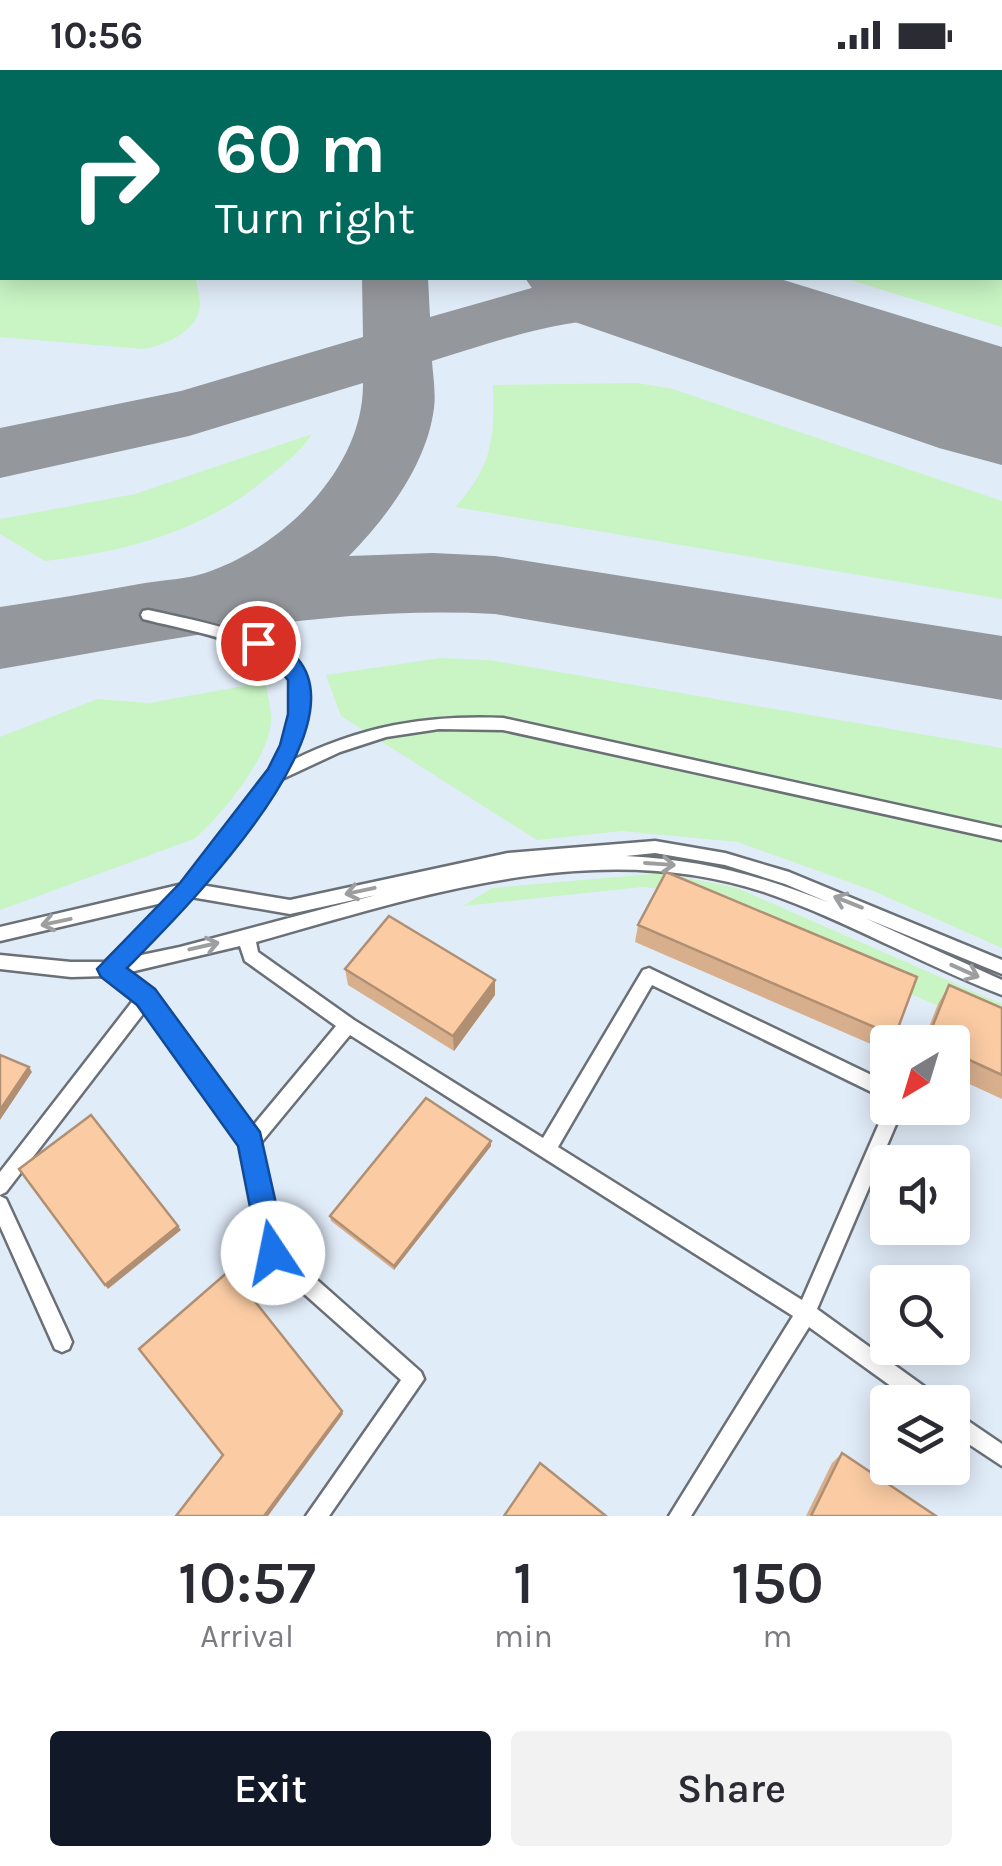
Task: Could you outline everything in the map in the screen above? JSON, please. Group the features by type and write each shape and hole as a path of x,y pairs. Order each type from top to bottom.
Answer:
{"lane":[{"path":"110,969 188,890 277,775 299,714 299,678 283,659 258,643 148,615"},
{"path":"277,775 342,743 391,728 426,722 504,724 1002,834"},
{"path":"0,934 188,890 290,907 508,860 606,849 667,848 724,859 789,879 1002,967"},
{"path":"0,962 110,969 512,873 652,863 722,874 766,888 1002,988"},
{"path":"246,936 251,956 348,1025 806,1313 905,1385"},
{"path":"110,969 146,997 250,1142 273,1253 414,1379 316,1516"},
{"path":"546,1150 649,974 870,1083"},
{"path":"0,1186 146,997"},
{"path":"250,1142 348,1025"},
{"path":"679,1516 806,1313 887,1125"},
{"path":"0,1205 62,1342"},
{"path":"970,1433 1002,1456"}],"shaded area":[{"path":"0,280 1002,280 1002,1516 0,1516"}],"green space":[{"path":"0,280 196,280 200,308 196,319 184,332 159,345 143,349 0,337"},
{"path":"850,280 1002,280 1002,327"},
{"path":"637,383 673,389 1002,501 1002,599 455,507 477,479 489,451 493,385"},
{"path":"312,434 292,457 243,496 163,536 45,561 0,534 0,519 135,494"},
{"path":"440,658 489,660 1002,748 1002,948 871,890 738,842 622,831 537,840 341,716 326,675"},
{"path":"266,682 271,721 262,751 230,801 194,839 0,910 0,737 97,699 149,703"},
{"path":"662,873 737,888 1002,1004 1002,1033 663,889 642,887 463,906 492,888"}],"building":[{"path":"666,872 917,977 899,1025 870,1025 638,925"},
{"path":"389,916 495,980 453,1036 345,969"},
{"path":"949,985 1002,1008 1002,1075 970,1060 970,1025 933,1025"},
{"path":"0,1055 29,1067 0,1110"},
{"path":"426,1098 491,1141 394,1266 330,1216"},
{"path":"91,1115 178,1226 105,1285 19,1169"},
{"path":"230,1270 342,1411 264,1516 176,1516 223,1455 139,1349"},
{"path":"842,1453 870,1472 870,1485 890,1485 936,1516 811,1516"},
{"path":"540,1463 606,1516 504,1516"}],"taxiway":[{"path":"395,280 397,349"},
{"path":"397,349 542,305 631,299 726,317"},
{"path":"0,453 189,413 397,349"},
{"path":"233,594 261,581 315,543 361,494 391,436 399,406 397,349"},
{"path":"0,638 246,596 371,583 433,582 495,585 1002,668"}],"runway":[{"path":"613,280 1002,407"}],"route":[{"path":"258,643 283,659 299,678 299,714 291,745 277,775 188,890 110,969 146,997 250,1142 273,1253"}]}
